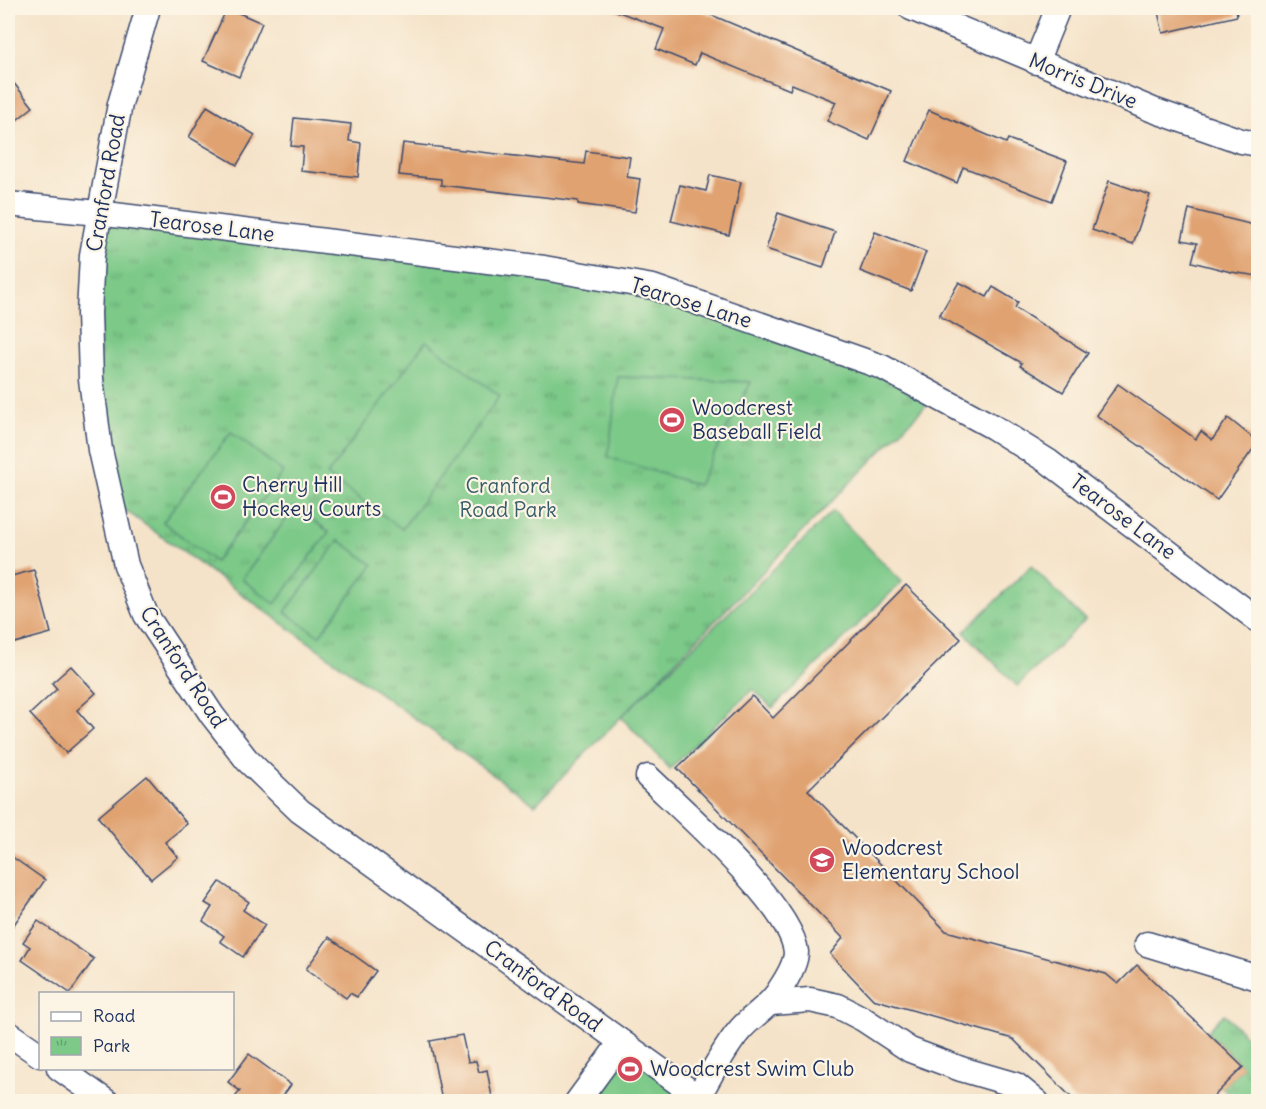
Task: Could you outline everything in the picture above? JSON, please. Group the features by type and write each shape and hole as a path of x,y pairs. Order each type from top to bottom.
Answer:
{"street":[{"name":"Cranford Road","path":"148,8 120,104 98,213 92,255 89,313 93,389 100,450 126,565 146,615 212,715 248,760 300,811 701,1099"},
{"name":"Morris Drive","path":"911,8 1153,110 1242,141 1258,144"},
{"path":"1036,62 1058,8"},
{"name":"Tearose Lane","path":"8,204 544,268 653,287 882,367 993,427 1049,462 1258,620"},
{"path":"648,777 751,879 784,920 794,939 796,955 780,989 771,1003 739,1031 701,1099"},
{"path":"1147,944 1258,978"},
{"path":"771,1003 810,1000 838,1006 863,1019 910,1050 942,1063 1016,1084 1037,1101"},
{"path":"8,1033 39,1055"},
{"path":"577,1101 621,1042"},
{"path":"62,1070 107,1101"}],"green space":[{"name":"Cranford Road Park","path":"98,213 653,287 935,396 535,805 111,500 100,450"},
{"path":"426,341 500,396 402,529 327,475"},
{"name":"Woodcrest Baseball Field","path":"618,377 751,382 698,485 608,457"},
{"name":"Cherry Hill Hockey Courts","path":"231,432 283,472 215,562 163,522"},
{"path":"295,507 329,532 275,604 242,579"},
{"path":"833,511 902,582 772,708 753,689 670,769 621,717"},
{"path":"339,540 373,565 319,636 285,612"},
{"path":"1031,566 1085,620 1017,686 964,632"},
{"path":"1224,1014 1258,1048 1258,1093 1251,1101 1237,1101 1222,1088 1243,1067 1207,1032"},
{"name":"Woodcrest Swim Club","path":"621,1042 705,1102 577,1102"}],"building":[{"path":"227,8 262,23 239,77 203,61"},
{"path":"611,8 695,8 891,91 869,140 827,121 836,102 792,84 790,90 700,53 695,65 656,49 664,29"},
{"path":"1157,8 1236,8 1237,16 1163,33"},
{"path":"8,76 33,107 8,127"},
{"path":"207,106 255,135 237,165 189,137"},
{"path":"929,110 1006,143 1008,139 1067,161 1052,201 963,167 957,183 907,161"},
{"path":"294,118 351,124 349,141 361,143 358,177 301,171 303,147 291,146"},
{"path":"403,143 584,164 586,151 630,157 627,177 640,179 635,212 578,204 578,201 441,185 441,179 399,175"},
{"path":"710,175 741,182 729,235 671,221 680,185 706,191"},
{"path":"1109,181 1150,195 1133,244 1092,230"},
{"path":"1189,209 1258,226 1258,276 1192,262 1197,243 1182,240"},
{"path":"778,213 835,232 823,268 766,249"},
{"path":"875,232 926,252 911,291 860,271"},
{"path":"959,282 987,297 993,287 1018,302 1015,308 1088,353 1063,392 1020,366 1022,363 939,316"},
{"path":"1118,384 1196,439 1201,431 1212,440 1228,418 1258,442 1217,500 1096,415"},
{"path":"34,570 51,633 11,644 8,631 8,577"},
{"name":"Woodcrest Elementary School","path":"906,585 961,639 808,790 946,931 1106,974 1118,984 1137,965 1243,1067 1209,1101 1075,1101 1013,1039 873,999 830,954 843,938 677,768 752,696 773,718"},
{"path":"71,666 96,693 77,710 93,729 66,753 30,714 57,689 52,683"},
{"path":"147,776 187,824 165,842 178,857 151,879 98,817"},
{"path":"8,854 45,880 8,933"},
{"path":"220,882 249,902 243,910 265,925 243,957 220,941 224,936 203,921 212,907 205,903"},
{"path":"38,921 94,959 69,992 22,960 30,947 23,942"},
{"path":"329,937 376,971 357,997 350,993 346,998 306,969"},
{"path":"462,1035 468,1062 476,1061 479,1072 487,1070 492,1097 470,1101 442,1101 430,1041"},
{"path":"249,1054 291,1085 279,1101 232,1101 240,1091 228,1082"}],"place":[{"name":"Woodcrest Baseball Field","path":"672,420"},
{"name":"Cherry Hill Hockey Courts","path":"223,497"},
{"name":"Woodcrest Elementary School","path":"822,860"},
{"name":"Woodcrest Swim Club","path":"630,1069"}]}
